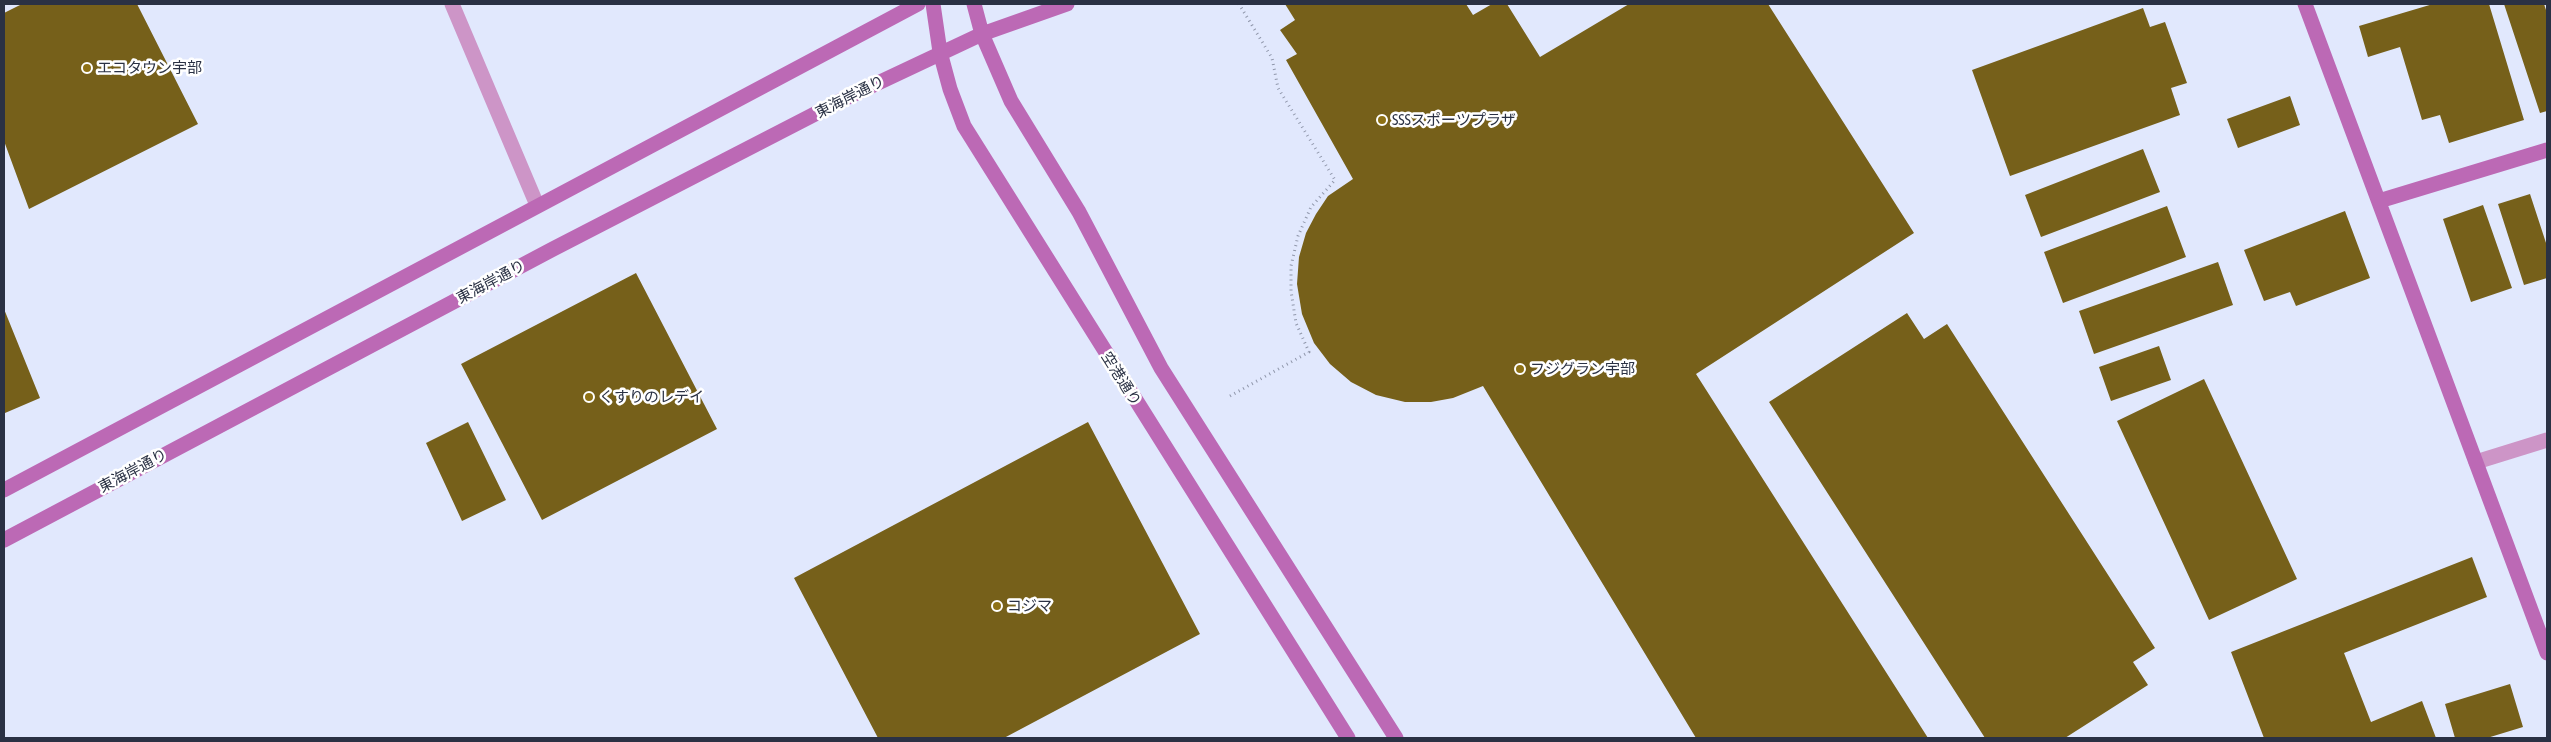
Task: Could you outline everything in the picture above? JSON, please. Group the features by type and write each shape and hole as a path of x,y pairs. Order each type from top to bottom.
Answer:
{"street":[{"path":"452,4 537,205"},
{"path":"4,490 918,4"},
{"name":"空港通り","path":"933,4 940,52 950,89 964,126 1348,738"},
{"path":"974,4 982,34 1011,101 1079,212 1161,368 1396,738"},
{"name":"東海岸通り","path":"4,540 561,245 940,52 982,34 1067,4"},
{"path":"2305,4 2547,653"},
{"path":"2379,201 2547,150"},
{"path":"2476,462 2547,440"}],"path":[{"path":"1230,396 1309,352 1296,323 1291,291 1291,266 1298,236 1311,207 1335,180 1278,88 1272,58 1239,4"}],"building":[{"name":"エコタウン宇部","path":"22,4 137,4 198,124 29,209 4,141 4,13"},
{"name":"フジグラン宇部","path":"1285,4 1466,4 1473,15 1492,4 1507,4 1540,57 1629,4 1768,4 1914,233 1696,374 1928,738 1696,738 1483,386 1453,398 1431,402 1405,402 1376,395 1351,382 1330,364 1314,343 1302,314 1297,284 1299,257 1306,233 1328,196 1353,179 1286,60 1297,54 1280,30 1295,20"},
{"path":"2433,4 2489,4 2524,120 2449,143 2440,115 2422,120 2400,47 2368,57 2359,26"},
{"path":"2504,4 2544,4 2547,13 2547,111 2540,113"},
{"path":"2143,8 2150,27 2165,22 2187,83 2171,88 2180,115 2010,176 1972,70"},
{"path":"2290,96 2300,125 2238,148 2227,119"},
{"path":"2143,149 2160,192 2041,237 2025,195"},
{"path":"2530,194 2547,246 2547,278 2524,285 2498,204"},
{"path":"2483,205 2512,288 2471,302 2443,219"},
{"path":"2167,206 2186,257 2063,303 2044,252"},
{"path":"2345,211 2370,278 2296,306 2290,292 2264,301 2244,250"},
{"path":"2218,262 2233,305 2094,354 2079,311"},
{"name":"くすりのレデイ","path":"636,273 717,429 542,520 461,364"},
{"path":"4,309 40,398 5,413 4,411"},
{"path":"1907,313 1924,339 1947,324 2155,648 2133,662 2148,685 2065,738 1985,738 1769,402"},
{"path":"2159,346 2171,380 2111,401 2099,367"},
{"path":"2204,379 2297,579 2209,620 2117,421"},
{"path":"468,422 506,500 462,521 426,443"},
{"name":"コジマ","path":"1088,422 1200,634 1004,738 878,738 794,578"},
{"path":"2472,557 2487,597 2344,653 2371,722 2422,701 2436,738 2264,738 2231,652"},
{"path":"2510,684 2523,727 2487,738 2455,738 2445,704"}],"place":[{"name":"エコタウン宇部","path":"87,68"},
{"name":"SSSスポーツプラザ","path":"1382,120"},
{"name":"フジグラン宇部","path":"1520,369"},
{"name":"くすりのレデイ","path":"589,397"},
{"name":"コジマ","path":"997,606"}]}
